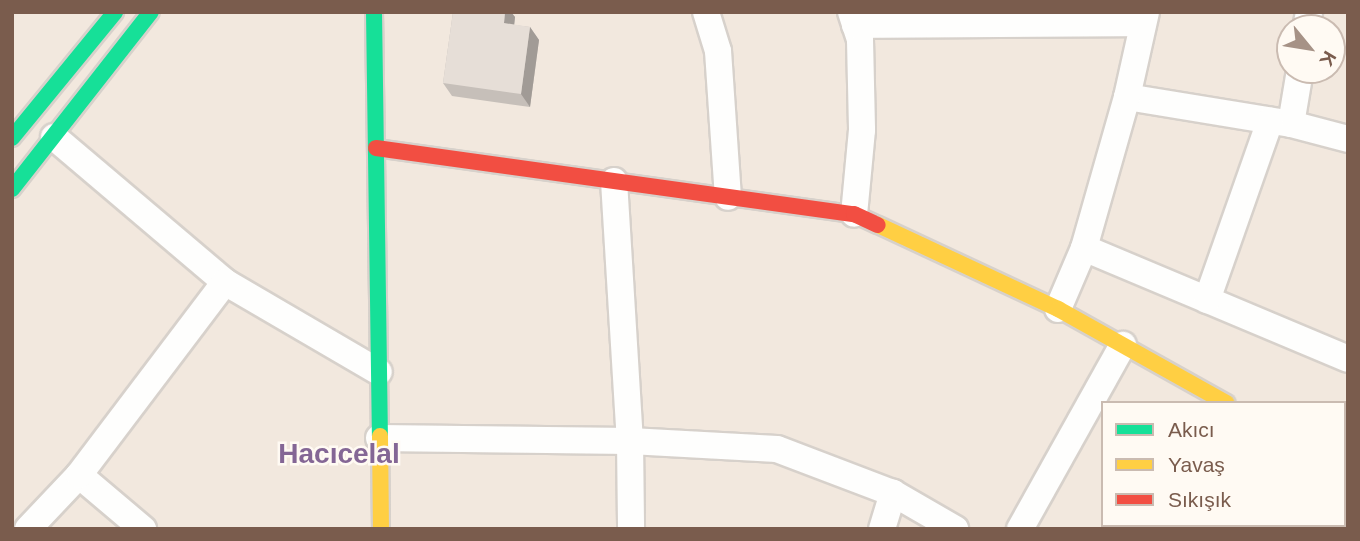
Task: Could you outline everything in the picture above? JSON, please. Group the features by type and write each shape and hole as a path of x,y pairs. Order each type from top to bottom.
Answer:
{"main road":[{"path":"12,138 115,12"},
{"path":"12,189 150,12"},
{"path":"374,12 381,529"},
{"path":"376,148 854,214 1058,309 1222,401"}],"street":[{"path":"706,12 718,51 728,197"},
{"path":"854,214 862,130 860,40 853,19 1144,18 1127,97 1084,248 1058,309"},
{"path":"1207,300 1295,84"},
{"path":"1127,97 1281,122 1348,139"},
{"path":"54,137 225,282 379,372"},
{"path":"614,181 630,441 631,529"},
{"path":"1084,248 1348,359"},
{"path":"27,529 79,475 225,282"},
{"path":"1020,529 1123,345"},
{"path":"379,438 630,441 777,449 893,493 955,529"},
{"path":"79,475 143,529"},
{"path":"882,529 893,493"}],"shaded area":[{"path":"12,12 1348,12 1348,529 12,529"}],"building":[{"path":"453,12 505,12 504,23 530,27 521,94 443,83"}],"traffic: fast":[{"path":"12,138 115,12"},
{"path":"12,189 151,12"},
{"path":"374,12 380,436"}],"traffic: slow":[{"path":"878,225 1058,309 1222,401"},
{"path":"380,436 381,529"}],"traffic: jam":[{"path":"376,148 854,214 878,225"}],"district":[{"name":"Hacıcelal","path":"339,454"}]}
